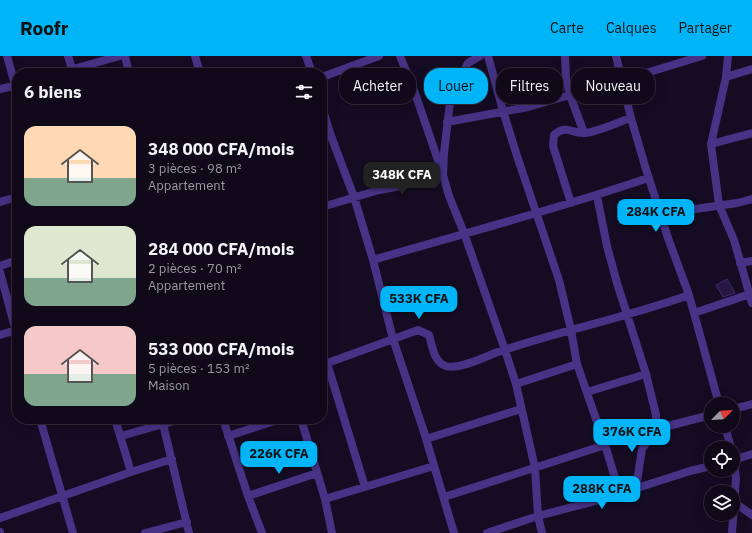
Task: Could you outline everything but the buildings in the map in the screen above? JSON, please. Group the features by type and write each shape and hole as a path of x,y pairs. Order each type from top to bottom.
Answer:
{"street":[{"path":"7,56 12,73"},
{"path":"68,56 72,68"},
{"path":"76,68 120,56"},
{"path":"125,56 128,68"},
{"path":"195,56 199,68"},
{"path":"306,56 310,68"},
{"path":"327,75 379,56"},
{"path":"400,56 415,93 449,196 464,234 516,384 535,468 538,516 542,533"},
{"path":"443,175 450,102 468,63 480,56"},
{"path":"488,56 503,111 559,280 571,330 577,364 620,494"},
{"path":"565,56 566,79 570,95 584,133"},
{"path":"616,56 620,68"},
{"path":"655,70 702,56"},
{"path":"728,56 726,77 710,144 719,205 734,240 752,303"},
{"path":"726,77 752,69"},
{"path":"0,89 12,88"},
{"path":"447,122 528,107 570,95"},
{"path":"628,104 648,178 689,295 717,397"},
{"path":"571,203 553,146 554,137 558,132 566,130 584,133 631,118"},
{"path":"327,123 354,197 373,260 393,339 426,439 454,533"},
{"path":"710,144 752,133"},
{"path":"327,205 354,197 443,175"},
{"path":"373,260 597,196 648,178"},
{"path":"597,196 607,246 646,374 656,415 656,428 642,449 636,488"},
{"path":"0,202 12,198"},
{"path":"661,218 688,210 737,203 752,198"},
{"path":"740,263 752,261"},
{"path":"0,266 12,262"},
{"path":"0,272 12,317"},
{"path":"694,313 750,294"},
{"path":"327,363 418,330 429,335 437,360 444,366 455,367 571,330 662,305 689,295"},
{"path":"0,335 12,333"},
{"path":"516,384 577,364"},
{"path":"327,370 365,487"},
{"path":"587,392 646,374"},
{"path":"740,407 752,404"},
{"path":"426,439 521,409"},
{"path":"656,428 704,417"},
{"path":"41,424 73,533"},
{"path":"117,424 131,472"},
{"path":"121,436 163,424 190,533"},
{"path":"224,424 262,533"},
{"path":"228,436 265,424"},
{"path":"302,424 317,473 332,533"},
{"path":"444,497 605,445"},
{"path":"740,457 752,454"},
{"path":"0,518 172,459"},
{"path":"324,499 434,466"},
{"path":"487,533 538,516 620,494 704,468"},
{"path":"248,496 317,473"},
{"path":"740,507 752,515"},
{"path":"732,533 733,521"},
{"path":"145,533 188,522"}]}
